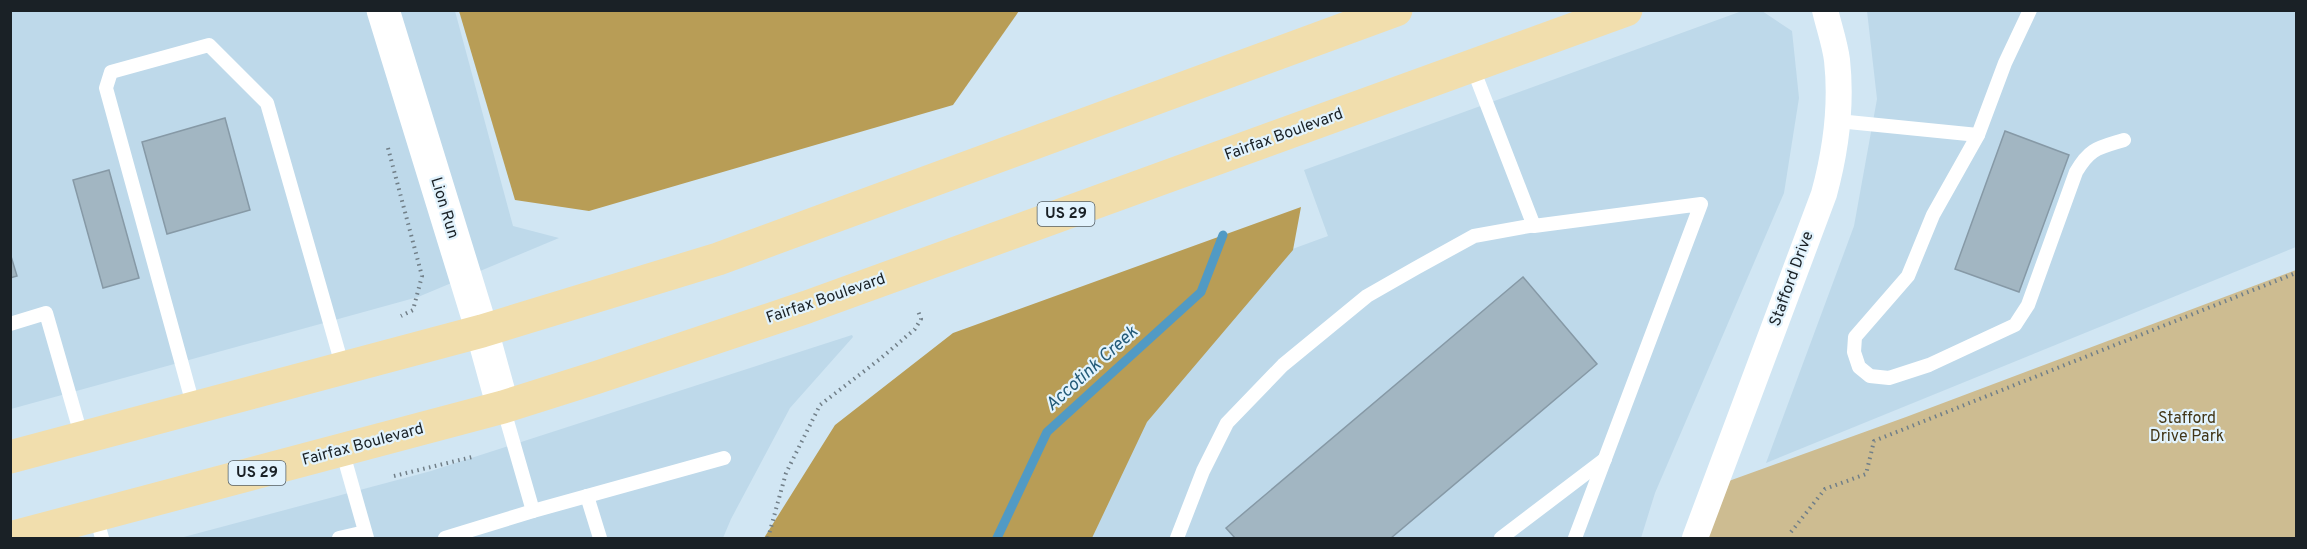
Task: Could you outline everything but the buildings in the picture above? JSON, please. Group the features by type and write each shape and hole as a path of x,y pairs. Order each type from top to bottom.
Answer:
{"main road":[{"path":"10,457 482,331 754,246 1396,10"},
{"name":"Fairfax Boulevard","path":"10,538 99,527 342,450 503,407 807,307 1626,10"}],"street":[{"name":"Lion Run","path":"383,10 482,331 503,407"},
{"name":"Stafford Drive","path":"1695,538 1824,194 1833,161 1838,121 1837,59 1825,10"}],"lane":[{"path":"2030,10 2005,63 1978,135 1933,215 1908,276 1856,336 1854,352 1859,367 1870,376 1889,378 1929,365 2015,325 2028,305 2076,172 2085,156 2100,147 2124,140"},
{"path":"194,408 106,88 111,72 210,45 267,104 344,368"},
{"path":"1472,66 1535,225"},
{"path":"1838,121 1978,135"},
{"path":"1177,538 1203,471 1227,423 1283,365 1367,296 1474,236 1535,225 1701,204 1575,538"},
{"path":"10,324 46,313 82,438"},
{"path":"503,407 533,511"},
{"path":"339,538 366,535 342,450"},
{"path":"445,538 724,458"},
{"path":"1501,538 1605,459"},
{"path":"587,496 600,538"}],"path":[{"path":"388,146 422,276 413,310 398,318"},
{"path":"1791,532 1825,489 1866,474 1874,441 2296,273"},
{"path":"768,538 786,473 820,405 915,329 921,319 918,311"},
{"path":"394,477 472,457"}],"shaded area":[{"path":"459,10 1019,11 953,105 589,211 515,200"},
{"path":"11,11 455,11 513,226 559,238 418,297 11,409"},
{"path":"1742,11 1762,11 1792,31 1799,98 1784,193 1655,493 1641,538 866,538 1145,303 1328,236 1304,170"},
{"path":"1867,11 2296,11 2296,247 1766,463 1854,226 1877,99"},
{"path":"1301,207 1293,250 1147,422 1092,538 764,538 835,425 953,333"},
{"path":"852,335 853,337 790,408 723,538 180,538 431,471"}],"green space":[{"name":"Stafford Drive Park","path":"2296,270 2296,538 1695,538 1715,486 1906,417"}],"waterway":[{"name":"Accotink Creek","path":"997,538 1047,432 1201,292 1223,235"}]}
